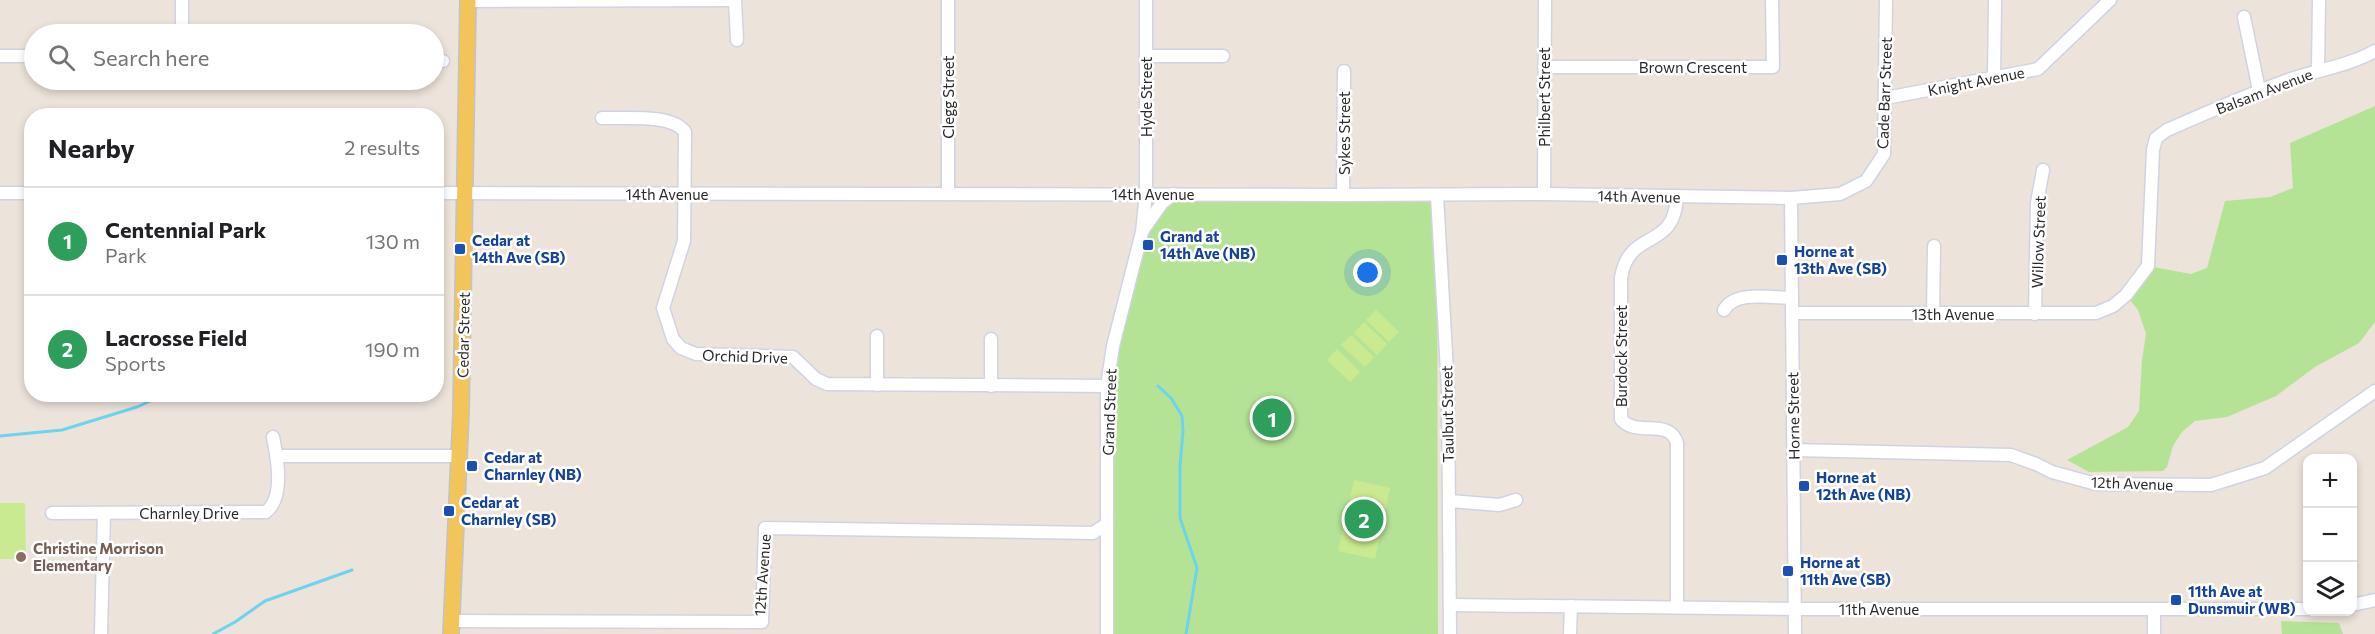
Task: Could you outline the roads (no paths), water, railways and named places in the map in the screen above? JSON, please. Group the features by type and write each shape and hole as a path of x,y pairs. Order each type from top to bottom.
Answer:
{"main road":[{"name":"Cedar Street","path":"451,628 459,456 466,193 468,0"}],"street":[{"path":"182,0 182,24"},
{"path":"468,0 735,0 737,40"},
{"name":"Clegg Street","path":"948,0 948,194"},
{"name":"Hyde Street","path":"1146,0 1146,194"},
{"name":"Philbert Street","path":"1544,194 1545,0"},
{"name":"Brown Crescent","path":"1544,67 1773,67 1772,0"},
{"name":"Cade Barr Street","path":"1866,181 1884,154 1886,0"},
{"path":"1994,78 1995,0"},
{"name":"Knight Avenue","path":"1886,98 2038,69 2110,0"},
{"path":"2318,70 2319,0"},
{"path":"2244,17 2259,90"},
{"name":"Balsam Avenue","path":"2113,306 2126,295 2148,266 2153,150 2156,138 2167,130 2259,90 2318,70 2364,58 2375,51"},
{"path":"0,56 24,56"},
{"path":"1146,56 1223,56"},
{"name":"Sykes Street","path":"1343,195 1344,70"},
{"name":"Orchid Drive","path":"602,118 666,120 681,127 685,132 683,248 663,302 668,327 677,344 690,353 788,356 797,360 821,383 1107,386"},
{"name":"Willow Street","path":"2035,314 2037,203 2043,170"},
{"name":"14th Avenue","path":"444,193 1544,194 1791,198 1840,194 1866,181"},
{"path":"0,193 24,193"},
{"name":"Grand Street","path":"1107,634 1107,386 1113,346 1142,232 1146,194"},
{"path":"1142,232 1162,203 1173,194"},
{"name":"Taulbut Street","path":"1437,195 1448,390 1450,634"},
{"name":"Burdock Street","path":"1677,196 1677,209 1672,222 1665,231 1638,246 1629,254 1623,267 1621,419 1625,425 1634,428 1669,429 1674,434 1677,443 1677,606"},
{"name":"Horne Street","path":"1791,198 1795,634"},
{"path":"1933,314 1934,246"},
{"path":"1724,310 1727,304 1736,300 1792,298"},
{"name":"13th Avenue","path":"1792,313 2096,313 2113,306"},
{"path":"877,336 877,385"},
{"path":"991,339 991,386"},
{"name":"12th Avenue","path":"1794,450 2011,455 2052,472 2096,484 2211,485 2265,468 2375,390"},
{"name":"Charnley Drive","path":"52,513 266,512 277,498 277,456 273,437"},
{"path":"277,456 459,456"},
{"path":"1450,501 1499,505 1516,500"},
{"path":"101,634 104,513"},
{"name":"12th Avenue","path":"451,628 762,622 765,528 1093,533 1107,524"},
{"path":"2357,604 2375,600"},
{"name":"11th Avenue","path":"1450,604 1795,609 2303,609"},
{"path":"1570,634 1571,606"},
{"path":"2154,610 2154,634"}],"waterway":[{"path":"1158,386 1171,398 1182,416 1180,518 1197,568 1186,634"},
{"path":"0,436 62,430 148,402"},
{"path":"213,634 265,601 352,570"}],"place":[{"name":"Grand at 14th Ave (NB)","path":"1148,245"},
{"name":"Cedar at 14th Ave (SB)","path":"460,249"},
{"name":"Horne at 13th Ave (SB)","path":"1782,260"},
{"name":"Centennial Park","path":"1272,418"},
{"name":"Cedar at Charnley (NB)","path":"472,466"},
{"name":"Horne at 12th Ave (NB)","path":"1804,486"},
{"name":"Cedar at Charnley (SB)","path":"449,511"},
{"name":"Lacrosse Field","path":"1364,519"},
{"name":"Christine Morrison Elementary","path":"21,557"},
{"name":"Horne at 11th Ave (SB)","path":"1788,571"},
{"name":"11th Ave at Dunsmuir (WB)","path":"2176,600"}]}
